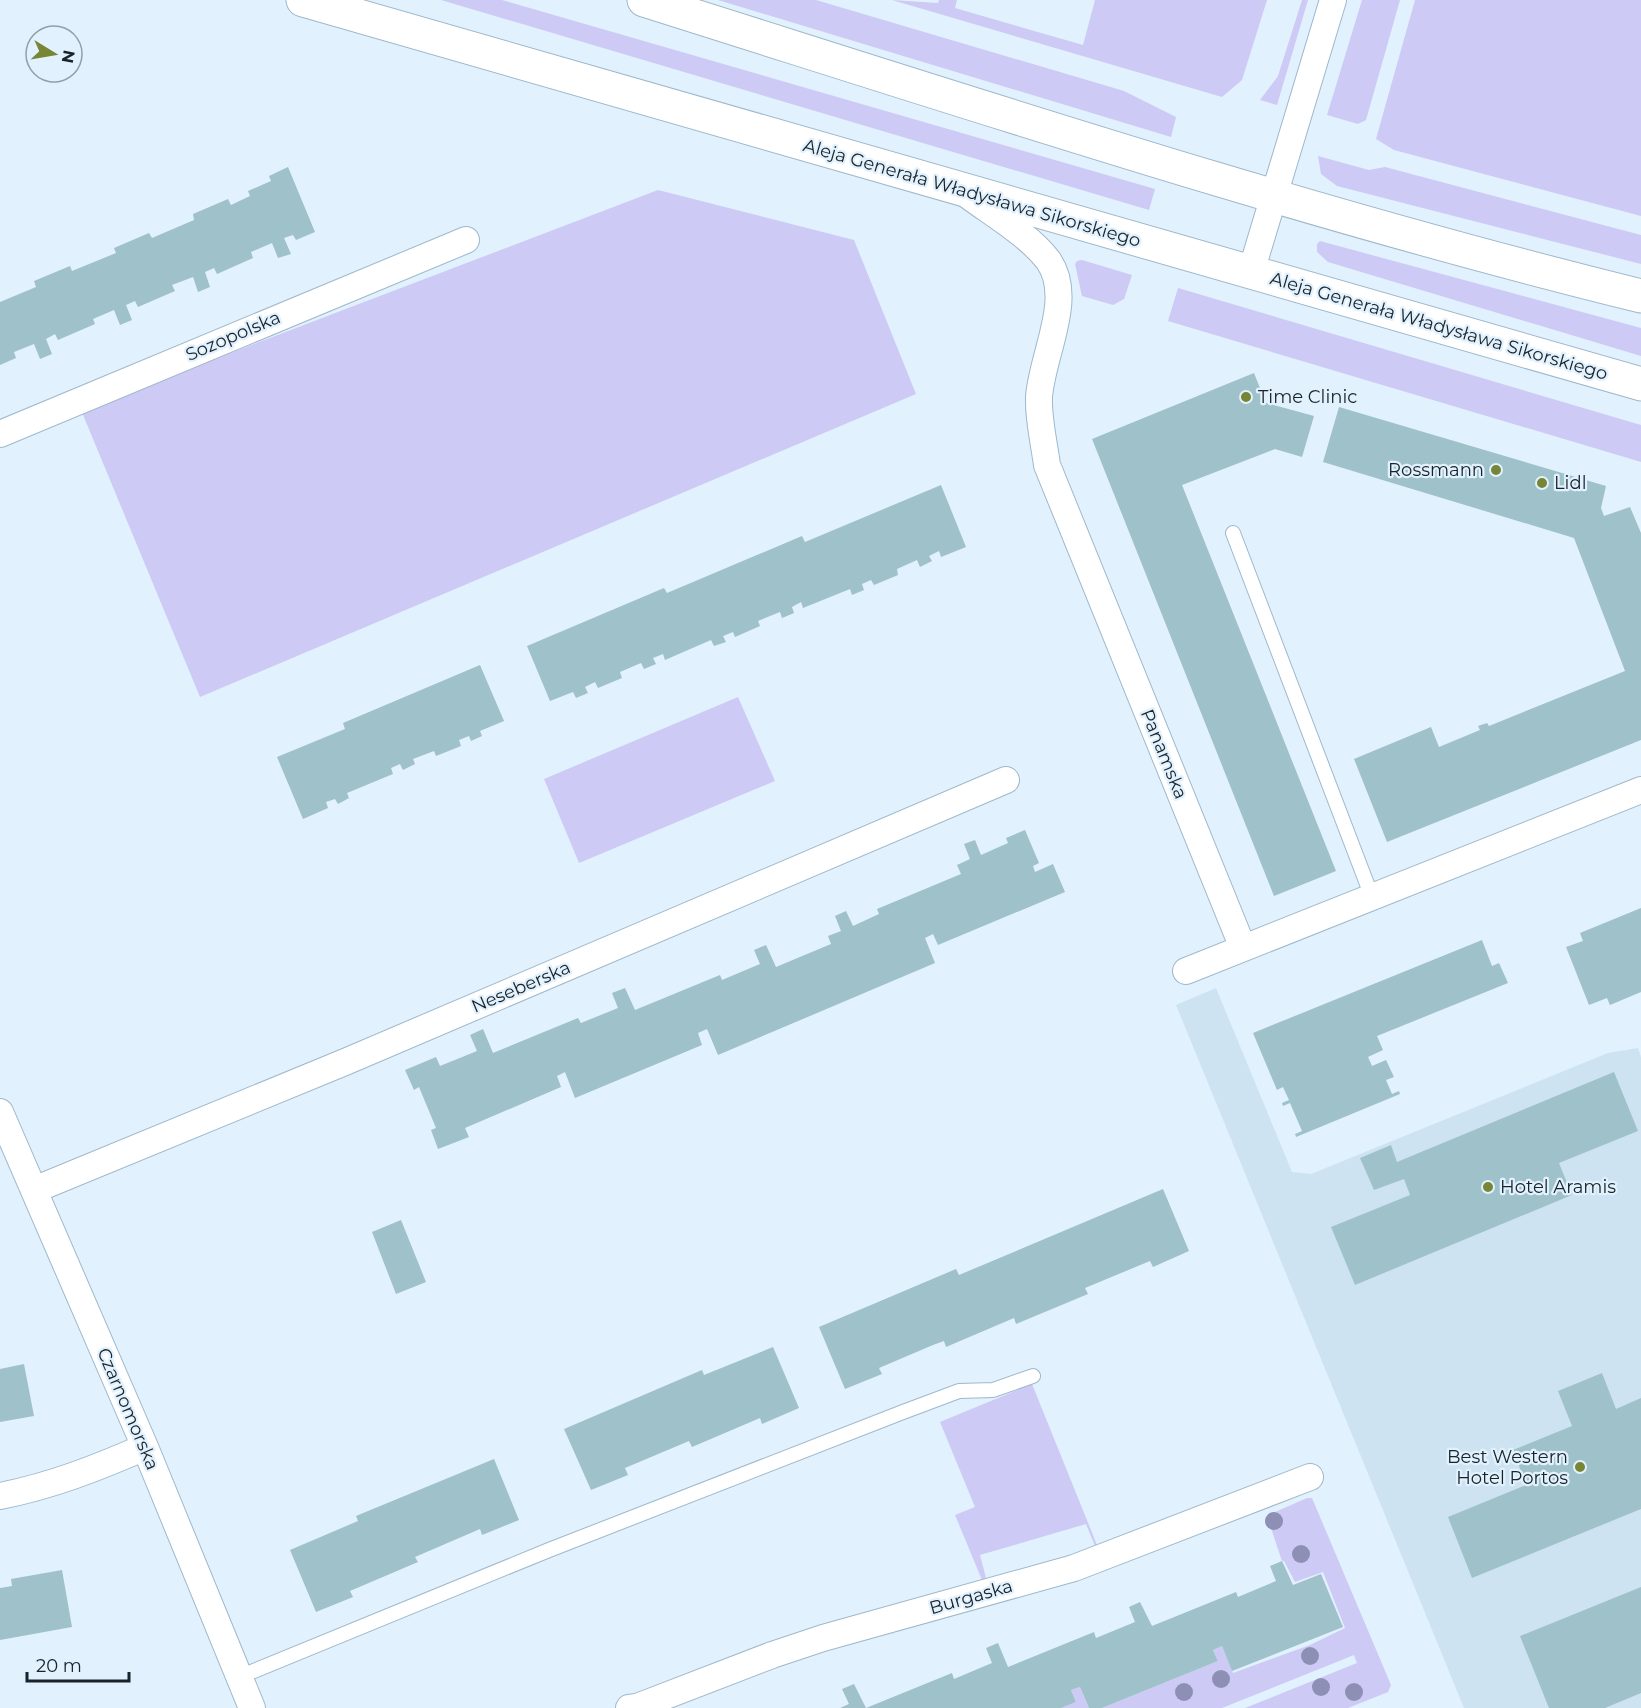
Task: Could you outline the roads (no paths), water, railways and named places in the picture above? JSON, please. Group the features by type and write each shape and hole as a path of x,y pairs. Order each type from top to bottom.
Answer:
{"main road":[{"name":"Aleja Generała Władysława Sikorskiego","path":"303,0 1641,384"},
{"path":"644,0 1273,197 1540,271 1641,296"}],"street":[{"path":"1251,272 1333,0"},
{"name":"Panamska","path":"958,189 1033,245 1055,273 1060,289 1060,301 1043,366 1039,398 1047,465 1243,948"},
{"name":"Sozopolska","path":"0,434 466,240"},
{"name":"Neseberska","path":"34,1190 345,1062 1006,780"},
{"path":"1186,971 1641,790"},
{"name":"Czarnomorska","path":"0,1112 145,1448 252,1708"},
{"path":"0,1496 55,1483 145,1448"},
{"name":"Burgaska","path":"628,1708 637,1707 772,1654 1074,1568 1311,1477"}],"lane":[{"path":"1233,533 1372,897"},
{"path":"239,1677 549,1550 914,1407 959,1390 993,1390 1033,1376"}],"place":[{"name":"Time Clinic","path":"1246,397"},
{"name":"Rossmann","path":"1496,470"},
{"name":"Lidl","path":"1542,483"},
{"name":"Hotel Aramis","path":"1488,1187"},
{"name":"Best Western Hotel Portos","path":"1580,1467"}]}
